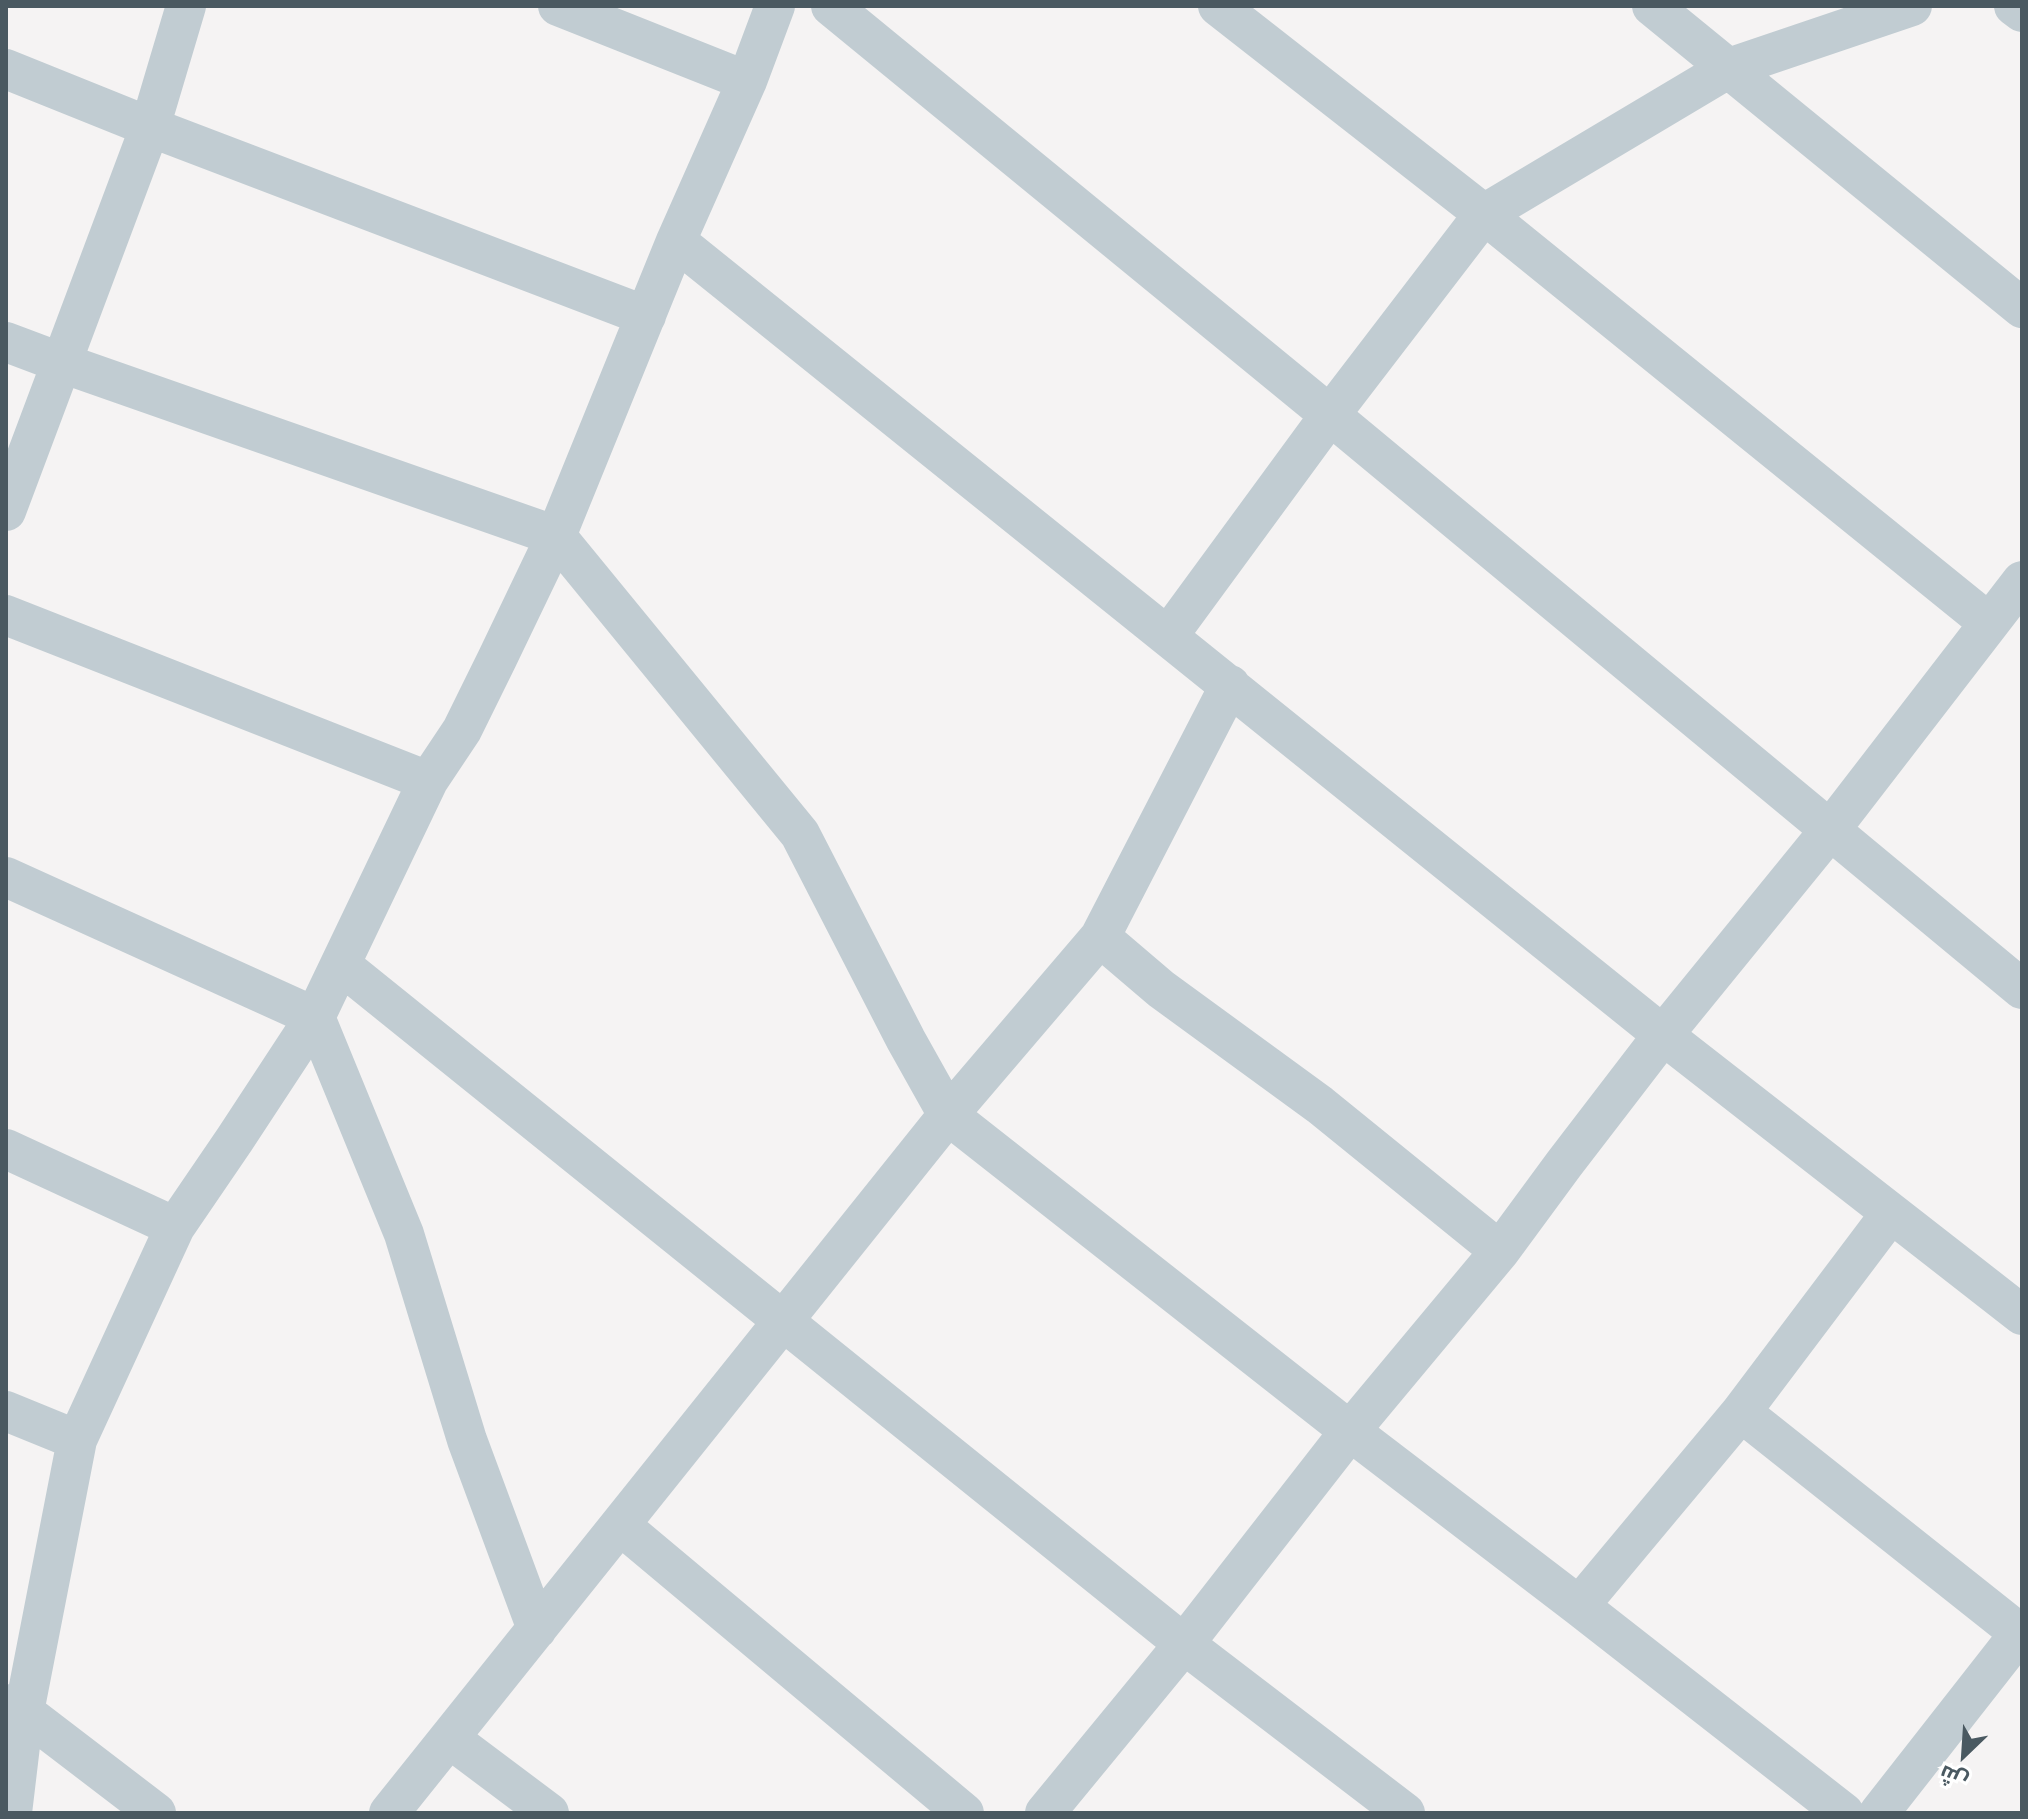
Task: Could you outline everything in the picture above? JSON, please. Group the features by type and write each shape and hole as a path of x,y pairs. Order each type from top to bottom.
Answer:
{"street":[{"path":"6,511 150,127 186,6"},
{"path":"558,6 747,81"},
{"path":"12,1813 15,1708 77,1440 175,1227 315,1017 428,781 462,730 556,536 676,241 747,81 775,6"},
{"path":"831,6 2022,989"},
{"path":"1218,6 1484,214 1989,623"},
{"path":"1652,6 2022,308"},
{"path":"1168,636 1330,415 1484,214 1729,68 1912,6"},
{"path":"2014,6 2022,12"},
{"path":"6,69 646,316"},
{"path":"676,241 1663,1035 2022,1315"},
{"path":"6,342 556,536 800,834 948,1115 1844,1813"},
{"path":"1045,1813 1184,1644 1350,1431 1500,1251 1663,1035 1830,830 2022,581"},
{"path":"6,615 428,781"},
{"path":"389,1813 948,1115 1100,937 1230,685"},
{"path":"6,877 315,1017 404,1234 467,1440 537,1629"},
{"path":"1100,937 1161,989 1320,1105 1500,1251"},
{"path":"341,965 1184,1644 1405,1813"},
{"path":"6,1149 175,1227"},
{"path":"1579,1606 1741,1412 1891,1213"},
{"path":"6,1411 77,1440"},
{"path":"1741,1412 2021,1634 1879,1813"},
{"path":"620,1525 964,1813"},
{"path":"15,1708 156,1813"},
{"path":"449,1738 549,1813"}]}
